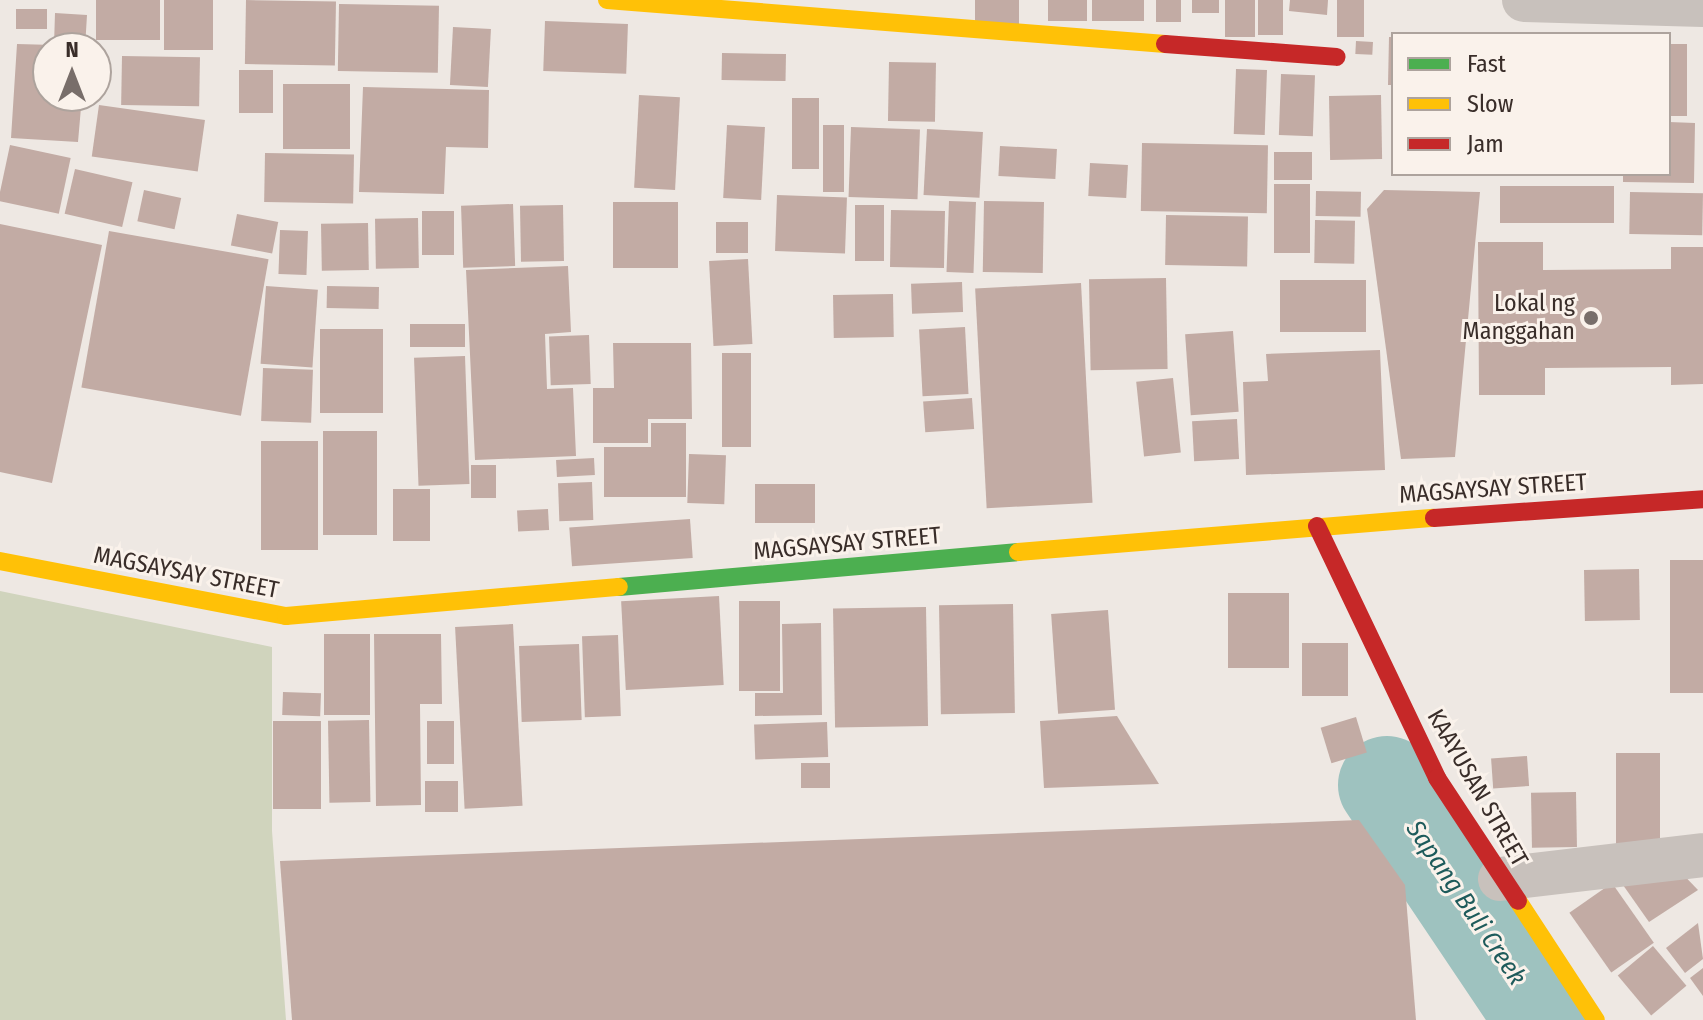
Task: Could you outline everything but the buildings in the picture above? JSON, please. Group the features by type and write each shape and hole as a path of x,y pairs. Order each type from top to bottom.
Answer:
{"street":[{"path":"607,0 1337,57"},
{"path":"1524,0 1703,5"},
{"name":"MAGSAYSAY STREET","path":"0,561 286,616 1317,526 1703,499"},
{"name":"KAAYUSAN STREET","path":"1317,526 1437,778 1500,879 1596,1020"},
{"path":"1500,879 1703,855"}],"green space":[{"path":"0,591 272,647 272,831 286,1020 0,1020"}],"waterway":[{"name":"Sapang Buli Creek","path":"1387,785 1545,1020"}],"traffic: fast":[{"path":"619,587 1018,552"}],"traffic: slow":[{"path":"607,0 1165,44"},
{"path":"1018,552 1434,518"},
{"path":"0,561 286,616 619,587"},
{"path":"1518,901 1596,1020"}],"traffic: jam":[{"path":"1165,44 1337,57"},
{"path":"1434,518 1703,499"},
{"path":"1317,526 1437,778 1518,901"}],"place":[{"name":"Lokal ng Manggahan","path":"1591,318"}]}
